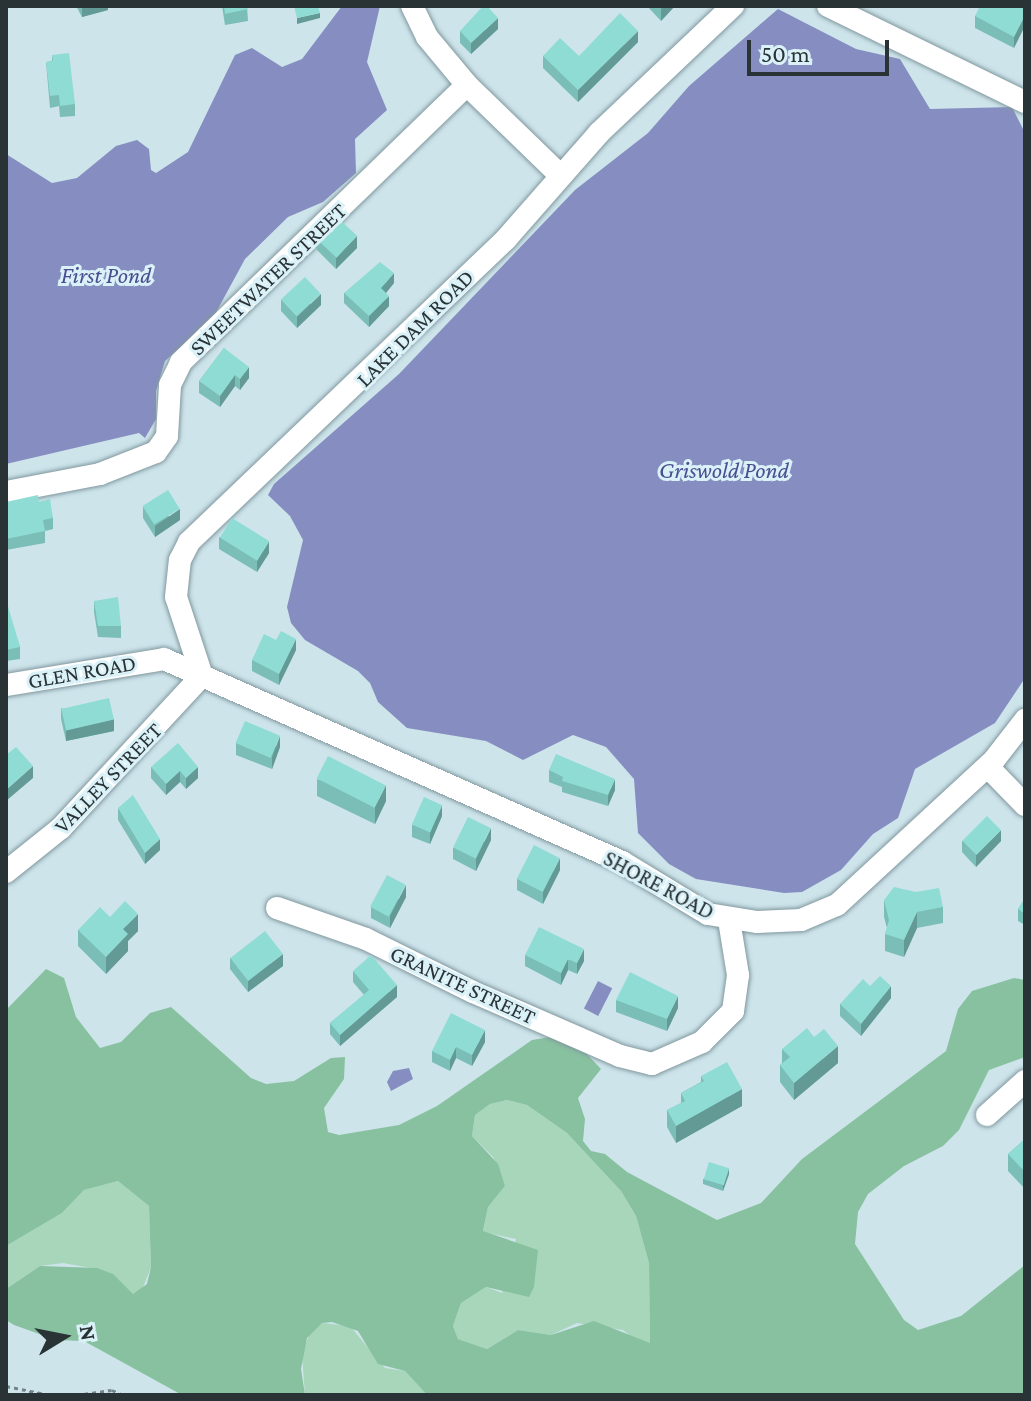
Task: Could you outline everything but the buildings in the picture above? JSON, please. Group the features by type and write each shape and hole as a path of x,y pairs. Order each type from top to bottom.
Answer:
{"street":[{"path":"412,6 419,25 467,85 559,174"},
{"name":"LAKE DAM ROAD","path":"202,676 177,608 177,574 186,545 506,239 559,174 733,6"},
{"path":"828,6 1025,102"},
{"name":"SWEETWATER STREET","path":"6,492 100,474 156,452 169,429 168,394 176,369 467,85"},
{"name":"GLEN ROAD","path":"6,685 156,658 202,676"},
{"name":"VALLEY STREET","path":"6,872 61,828 202,676"},
{"name":"SHORE ROAD","path":"202,676 622,862 708,914 729,920 783,922 831,909 988,767 1025,720"},
{"path":"988,767 1025,805"},
{"name":"GRANITE STREET","path":"277,908 366,939 473,992 647,1064 669,1061 702,1042 733,1011 738,985 729,920"},
{"path":"987,1115 1025,1081"}],"path":[{"path":"6,1386 50,1395"},
{"path":"76,1395 112,1390 123,1395"}],"green space":[{"path":"46,969 64,978 76,1017 100,1048 121,1042 150,1013 171,1007 251,1078 266,1084 294,1081 331,1058 345,1057 344,1079 324,1108 328,1132 339,1135 399,1125 437,1106 532,1040 550,1037 585,1052 601,1069 578,1098 585,1119 583,1141 591,1151 605,1154 627,1172 717,1220 761,1203 802,1159 946,1051 958,1009 972,991 1014,978 1025,980 1025,1057 989,1070 959,1130 943,1146 904,1166 868,1194 858,1212 855,1244 904,1320 918,1330 961,1316 1025,1265 1025,1395 427,1395 405,1371 378,1364 358,1331 332,1322 322,1323 307,1338 301,1369 305,1395 182,1395 84,1341 56,1340 6,1320 6,1289 40,1266 97,1268 113,1274 133,1294 147,1284 151,1267 149,1206 118,1181 84,1190 62,1213 6,1246 6,1010","holes":["507,1100 527,1105 567,1133 621,1191 636,1216 649,1263 650,1343 594,1321 551,1335 518,1330 487,1349 458,1339 453,1326 461,1303 486,1287 529,1297 534,1287 538,1250 483,1231 488,1207 505,1186 498,1164 472,1136 475,1115 490,1104"]},
{"path":"507,1100 527,1105 567,1133 621,1191 636,1216 649,1263 650,1343 637,1341 623,1330 577,1323 551,1335 518,1330 487,1349 458,1339 453,1326 461,1303 486,1287 502,1293 516,1239 483,1232 488,1207 505,1186 493,1157 472,1136 475,1115 490,1104"},
{"path":"118,1181 149,1206 151,1267 142,1290 133,1294 97,1269 63,1263 40,1266 6,1289 6,1246 62,1213 84,1190"},
{"path":"322,1323 350,1326 385,1368 405,1371 427,1395 305,1395 302,1353 310,1333"}],"water":[{"name":"First Pond","path":"342,6 380,6 367,62 387,110 355,139 356,173 323,202 288,217 245,259 213,318 165,361 156,391 156,419 145,438 139,433 6,464 6,154 52,183 77,178 116,146 137,140 149,149 151,170 156,173 188,152 235,55 252,48 282,67 302,59"},
{"name":"Griswold Pond","path":"778,9 856,49 900,59 930,109 1012,107 1025,133 1025,678 995,723 915,769 898,818 873,834 841,870 802,892 784,893 696,879 669,864 638,833 634,779 606,747 573,735 523,760 486,741 407,728 378,702 370,683 358,671 305,640 291,623 287,607 303,540 290,516 268,495 274,484 399,374 575,190 648,133 689,86"},
{"path":"598,981 612,988 598,1016 584,1009"},
{"path":"409,1068 413,1079 391,1091 387,1082 393,1071"}]}
